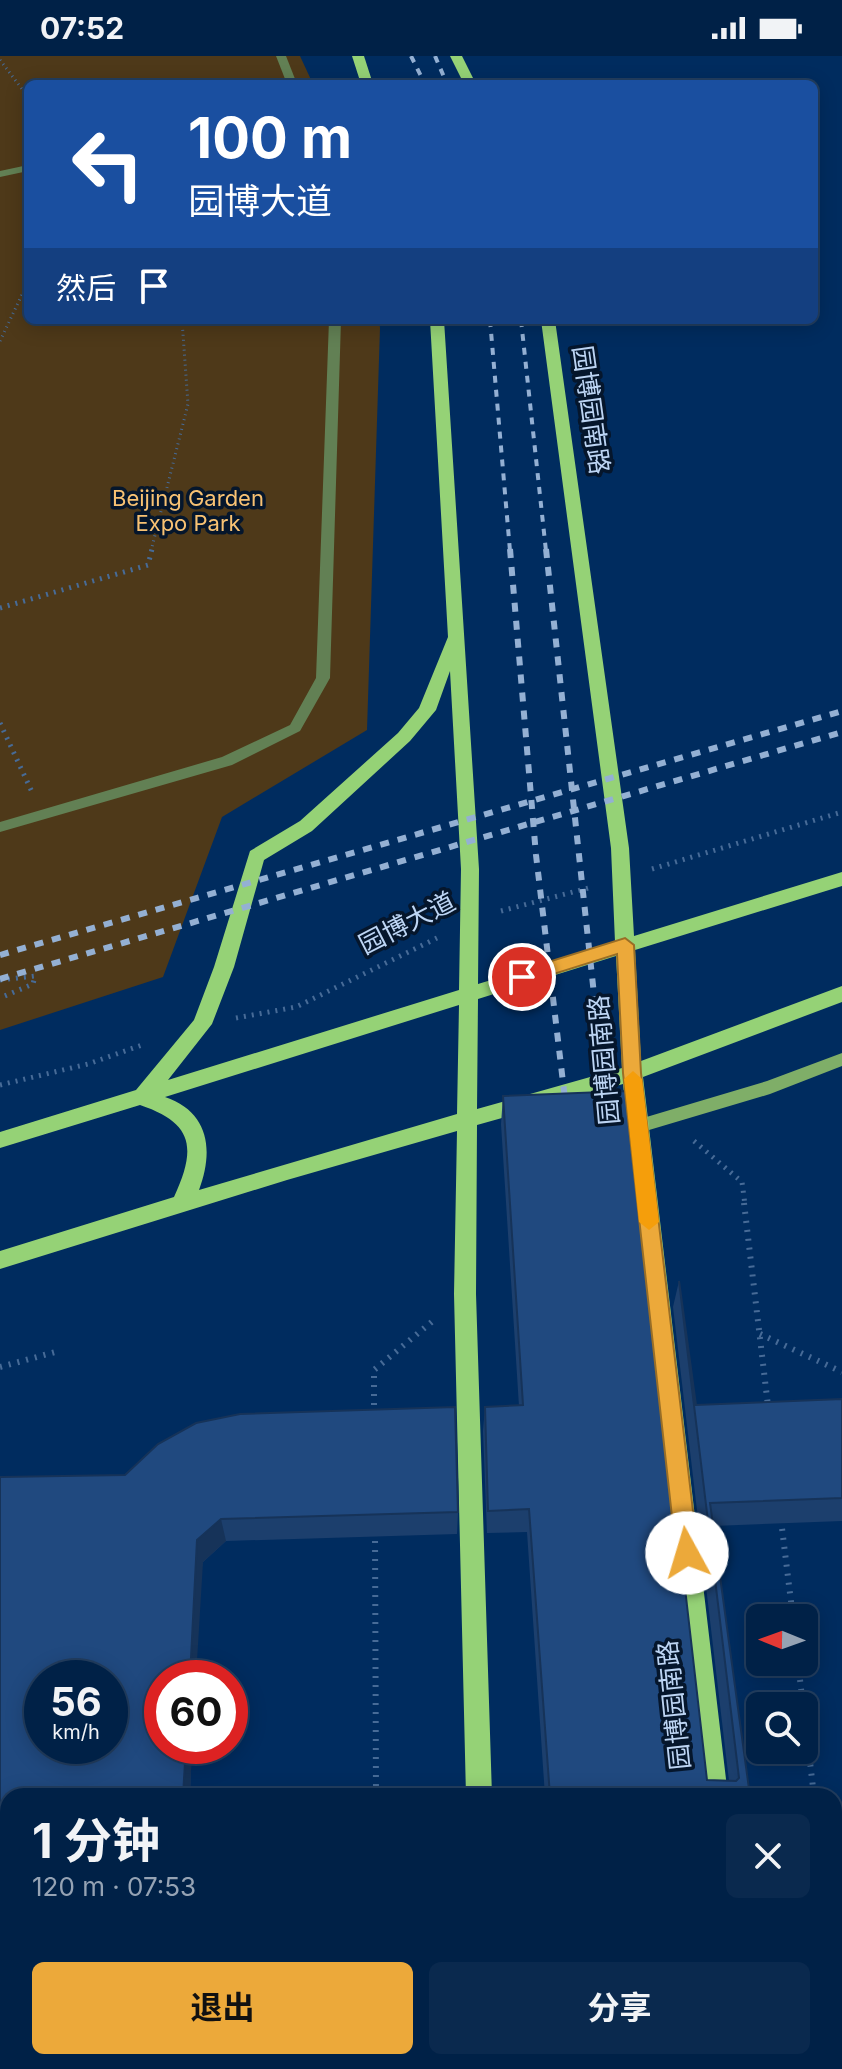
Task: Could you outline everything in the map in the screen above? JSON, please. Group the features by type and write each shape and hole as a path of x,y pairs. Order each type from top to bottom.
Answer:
{"main road":[{"path":"358,56 366,80"},
{"path":"456,56 468,80"},
{"path":"437,324 469,920 470,1120 465,1294 479,1788"},
{"name":"园博园南路","path":"549,324 620,848 632,1073 714,1788"},
{"path":"142,1097 202,1024 224,967 256,856 306,826 404,737 427,710 455,630"},
{"path":"0,1140 842,879"},
{"path":"0,1260 281,1172 632,1073 842,994"},
{"path":"142,1097 182,1114 194,1137 197,1173 181,1205"}],"street":[{"path":"639,1126 770,1087 842,1059"}],"lane":[{"path":"281,56 290,80"},
{"path":"0,174 24,169"},
{"path":"0,827 227,761 295,728 323,678 335,324"}],"path":[{"path":"0,60 24,92"},
{"path":"0,341 24,290"},
{"path":"0,608 148,565 188,404 182,324"},
{"path":"0,723 42,814"},
{"name":"园博大道","path":"202,1024 296,1007 380,969 469,920 621,879 842,812"},
{"path":"0,980 20,975 35,976 33,984 24,990 0,998"},
{"path":"0,1085 88,1064 145,1044"},
{"path":"639,1126 697,1142 742,1182 769,1413"},
{"path":"374,1417 374,1370 465,1294"},
{"path":"760,1334 842,1372"},
{"path":"0,1367 59,1351"},
{"path":"780,1508 791,1604"},
{"path":"375,1528 376,1788"},
{"path":"810,1764 813,1788"}],"green space":[{"name":"Beijing Garden Expo Park","path":"0,56 300,56 311,80 24,80 24,324 380,324 367,730 222,817 163,977 0,1030"}],"building":[{"path":"628,1091 707,1780 736,1781 739,1778 679,1281 696,1405 842,1399 842,1498 710,1503 749,1788 549,1788 529,1509 488,1511 485,1407 523,1405 503,1096"},
{"path":"455,1407 458,1512 221,1519 197,1540 191,1660 144,1660 144,1764 185,1764 183,1788 0,1788 0,1477 125,1475 158,1444 196,1423 240,1414"}],"railway":[{"path":"411,56 423,80"},
{"path":"435,56 445,80"},
{"path":"490,324 510,551"},
{"path":"521,324 546,551"},
{"path":"510,549 531,801"},
{"path":"546,549 572,789"},
{"path":"572,789 842,711"},
{"path":"574,811 842,732"},
{"path":"531,801 572,789"},
{"path":"572,789 574,811"},
{"path":"0,955 531,801"},
{"path":"531,801 533,823"},
{"path":"533,823 574,811"},
{"path":"574,811 607,1115"},
{"path":"0,979 533,823"},
{"path":"533,823 567,1116"}],"slow traffic":[{"path":"633,1079 649,1222"}],"route":[{"path":"522,977 625,945 632,1073 687,1553"}]}
